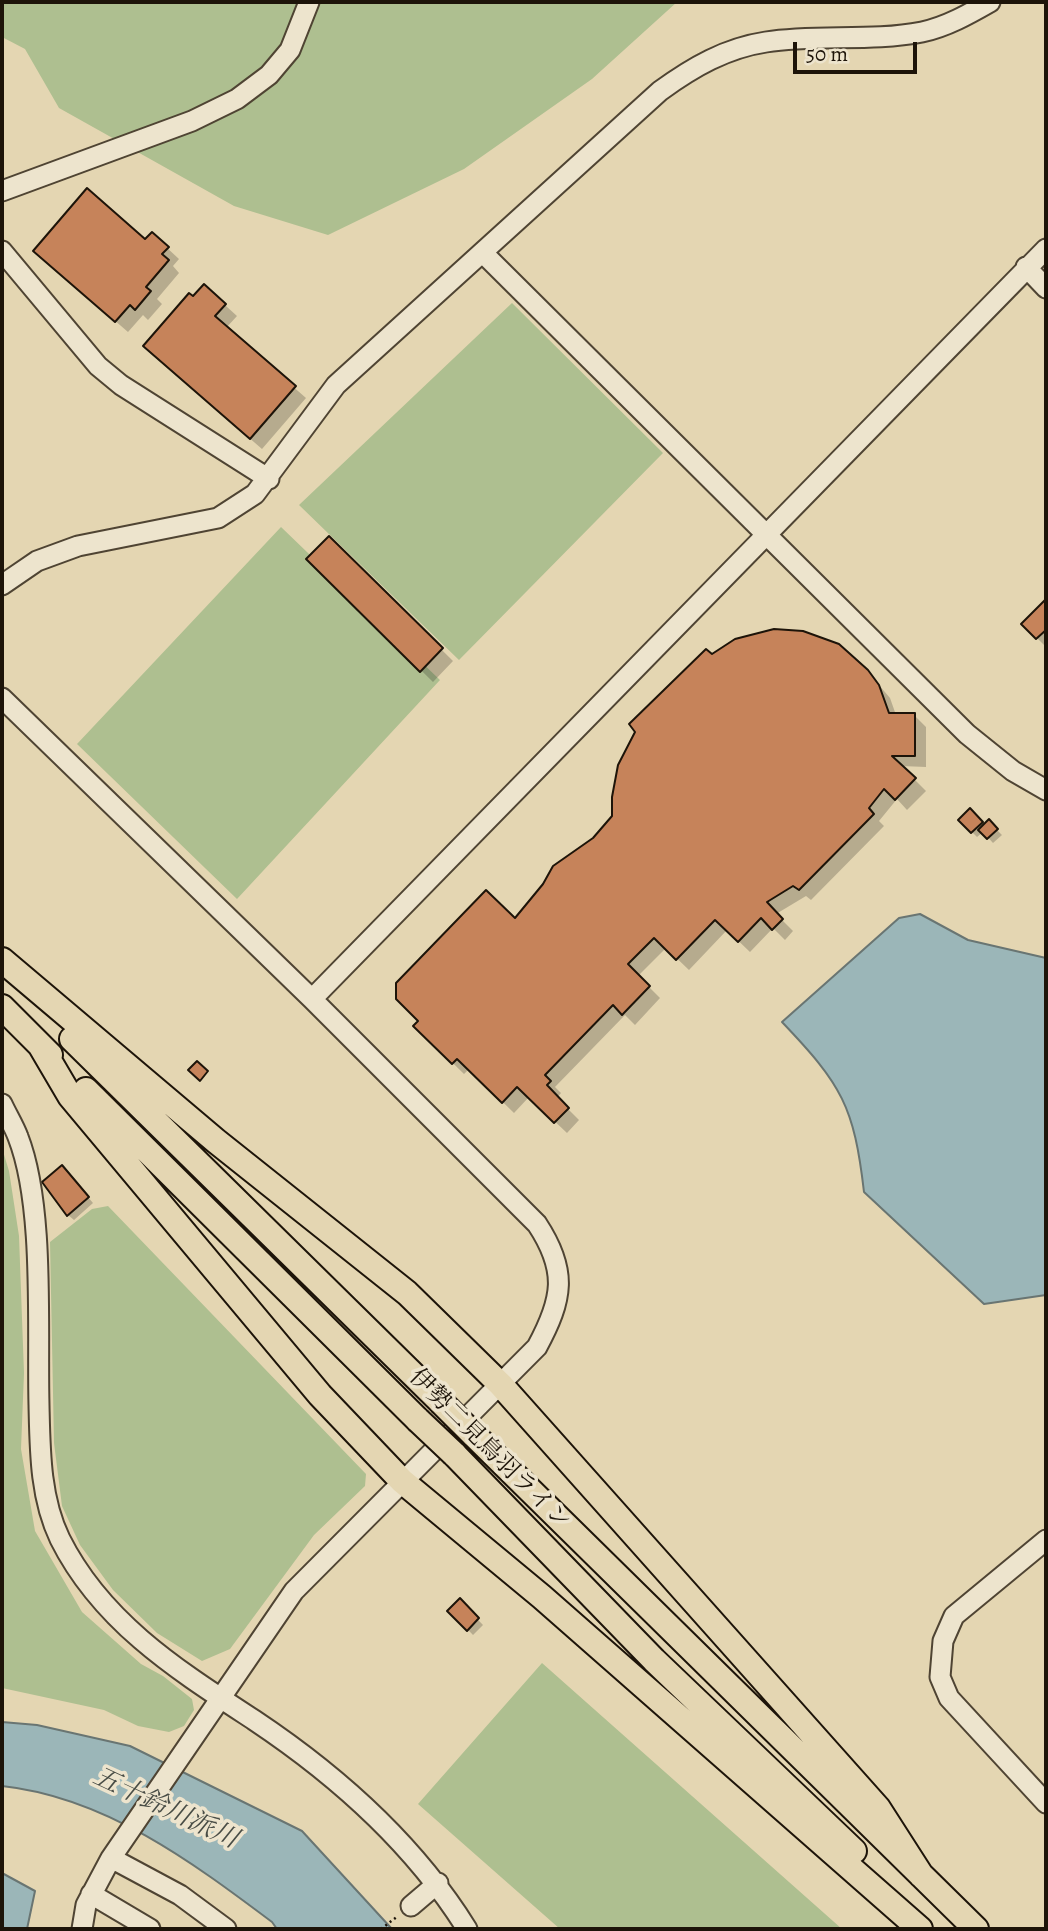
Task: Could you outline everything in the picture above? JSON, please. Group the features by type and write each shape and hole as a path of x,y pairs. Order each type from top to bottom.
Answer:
{"main road":[{"path":"2,960 216,1141 407,1293 501,1385 878,1808 921,1875"},
{"name":"伊勢二見鳥羽ライン","path":"2,970 976,1929"},
{"name":"伊勢二見鳥羽ライン","path":"2,1007 454,1454 654,1660 936,1929"},
{"path":"40,1045 70,1096 320,1395 402,1481 542,1597 920,1929"}],"street":[{"path":"2,191 192,121 237,99 269,75 290,50 309,2"},
{"path":"2,585 37,561 78,546 218,518 255,494 269,479 336,385 484,254 660,91 716,56 767,41 922,32 962,18 990,2"},
{"path":"313,999 764,534 1046,249"},
{"path":"2,251 98,366 121,385 269,479"},
{"path":"484,254 967,734 1013,771 1046,790"},
{"path":"1026,267 1046,288"},
{"path":"2,698 313,999 537,1224 553,1248 559,1280 555,1313 537,1347 294,1591 111,1858 91,1894 82,1929"},
{"path":"2,1104 19,1137 31,1187 40,1449 46,1498 56,1528 90,1588 128,1631 220,1700 255,1721 392,1830 438,1884 467,1929"},
{"path":"1046,1540 954,1616 943,1641 940,1677 949,1699 1046,1803"},
{"path":"111,1858 180,1895 226,1929"},
{"path":"411,1906 438,1884"},
{"path":"91,1894 150,1929"}],"green space":[{"path":"2,2 677,2 592,79 464,169 328,235 234,206 59,108 25,49 2,37"},
{"path":"512,303 663,453 459,660 299,505"},
{"path":"281,527 440,680 237,899 77,744"},
{"path":"2,1148 9,1171 19,1236 24,1373 21,1449 35,1531 82,1612 141,1664 163,1676 192,1699 194,1710 184,1726 169,1732 138,1726 104,1710 2,1688"},
{"path":"108,1206 366,1474 365,1486 314,1535 230,1649 202,1661 157,1633 113,1590 80,1545 62,1506 54,1443 50,1242 92,1209"},
{"path":"542,1663 842,1929 560,1929 418,1804"}],"water":[{"path":"920,914 968,940 1046,958 1046,1295 984,1304 864,1192 855,1138 842,1098 819,1063 782,1022 899,918"},
{"name":"五十鈴川派川","path":"2,1722 37,1725 130,1746 302,1831 392,1929 277,1929 272,1922 211,1877 112,1818 76,1803 2,1786"},
{"path":"2,1873 35,1891 27,1929 2,1929"}],"building":[{"path":"87,188 145,239 152,232 169,247 162,254 169,260 146,287 151,291 135,310 130,305 115,322 33,251"},
{"path":"204,284 226,304 215,316 296,386 250,439 143,346 189,293 193,296"},
{"path":"329,536 443,648 420,672 306,559"},
{"path":"1046,599 1046,630 1036,639 1021,624"},
{"path":"774,629 803,631 839,644 868,670 879,685 889,713 915,713 915,756 892,756 916,778 895,800 884,789 869,808 874,814 799,890 793,886 767,902 783,919 772,930 761,918 738,942 715,920 676,960 654,938 628,964 650,986 622,1015 613,1005 545,1075 551,1081 547,1085 569,1108 554,1123 517,1087 502,1103 457,1059 452,1064 413,1026 418,1021 396,999 396,983 486,890 515,918 543,884 553,866 593,838 612,816 612,797 618,765 635,732 629,724 706,649 712,654 735,639"},
{"path":"970,808 983,822 971,833 958,820"},
{"path":"989,819 998,829 987,839 978,830"},
{"path":"197,1061 208,1071 200,1081 188,1070"},
{"path":"62,1165 89,1197 67,1216 42,1182"},
{"path":"460,1598 479,1618 467,1631 447,1611"}]}
